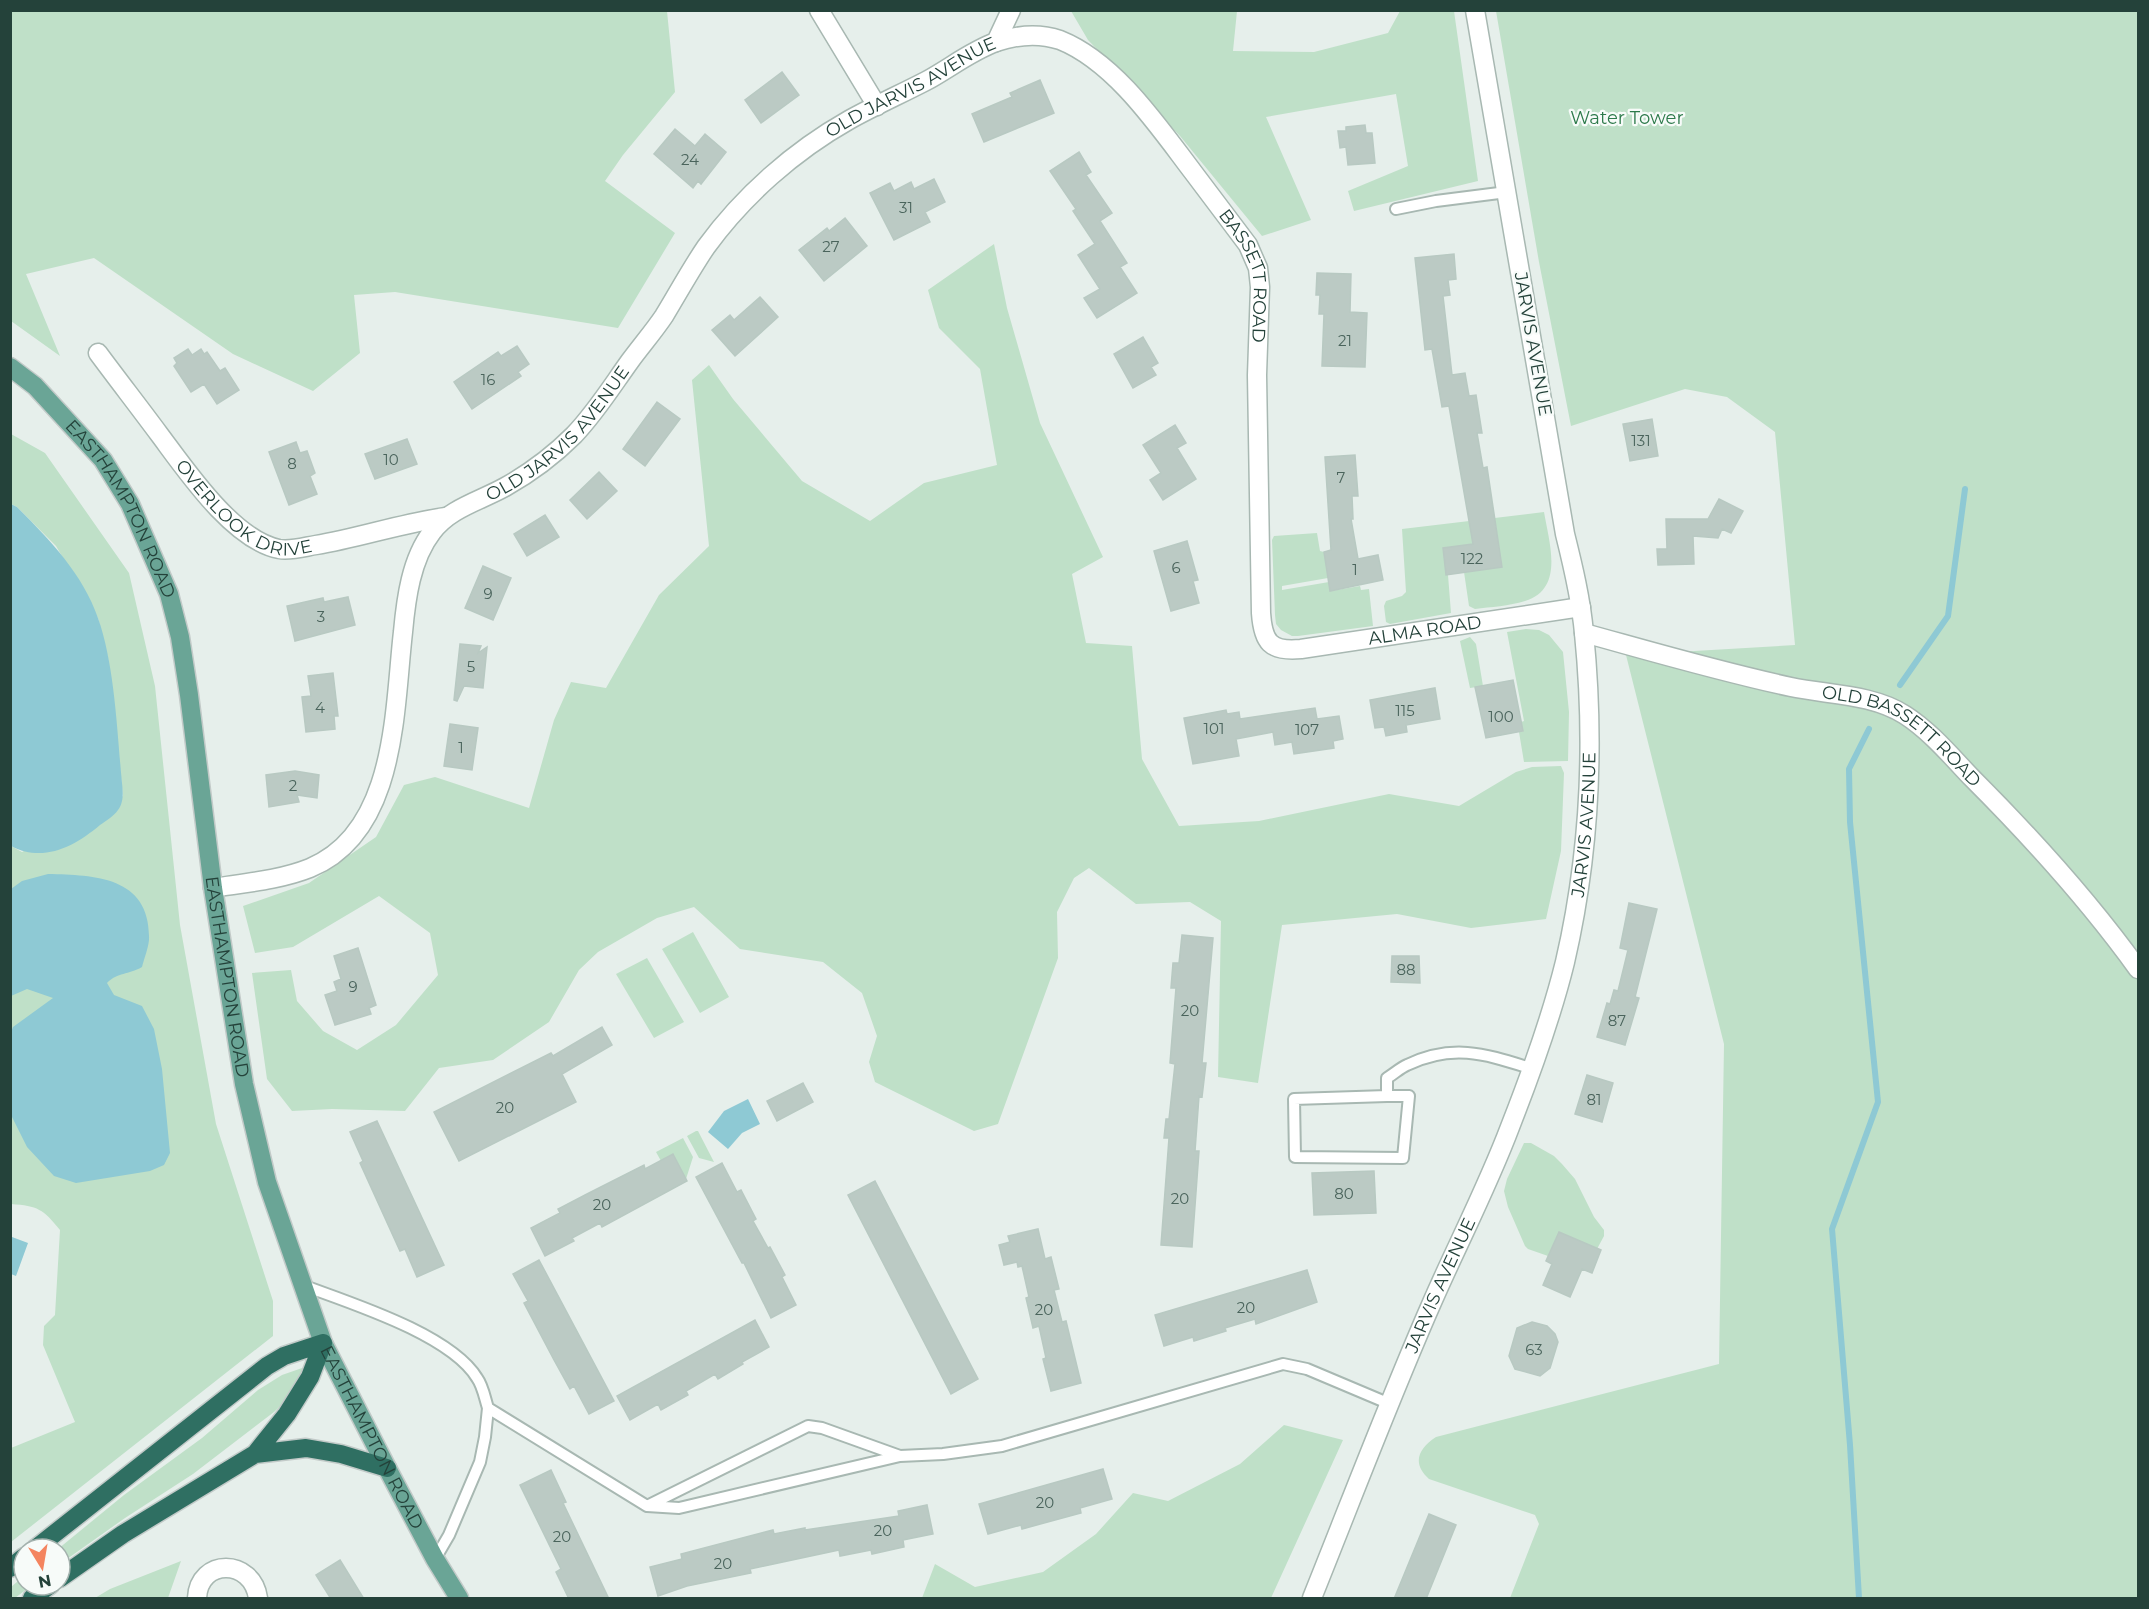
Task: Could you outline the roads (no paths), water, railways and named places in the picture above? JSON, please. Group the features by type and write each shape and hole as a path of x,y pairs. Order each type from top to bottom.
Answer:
{"highway":[{"path":"72,1570 123,1534 255,1454 286,1414 310,1377 323,1343"},
{"path":"49,1537 267,1366 284,1356 323,1343"},
{"path":"255,1454 306,1448 341,1454 387,1468"}],"main road":[{"name":"EASTHAMPTON ROAD","path":"10,367 35,386 103,460 130,504 169,594 184,660 213,888 244,1084 267,1182 323,1343 435,1559 459,1599"}],"street":[{"path":"819,10 877,106"},
{"name":"OLD JARVIS AVENUE","path":"213,888 261,881 311,868 347,843 367,816 379,792 386,768 411,577 431,532 458,509 505,487 555,452 574,435 614,386 662,319 705,248 739,207 795,156 847,121 940,73 970,53 996,42 1011,10"},
{"name":"JARVIS AVENUE","path":"1312,1599 1429,1309 1510,1127 1564,964 1582,874 1590,749 1581,607 1563,523 1475,10"},
{"name":"BASSETT ROAD","path":"996,42 1031,35 1058,40 1073,46 1100,66 1130,94 1164,133 1248,245 1255,260 1260,287 1257,375 1261,613 1264,635 1272,644"},
{"name":"OVERLOOK DRIVE","path":"98,353 193,480 232,522 255,540 280,549 292,549 351,539 421,520 446,518"},
{"name":"ALMA ROAD","path":"1272,644 1281,650 1301,649 1581,607"},
{"name":"OLD BASSETT ROAD","path":"1584,633 1680,660 1792,687 1872,701 1905,715 1933,738 2010,816 2106,925 2139,969"},
{"path":"197,1599 199,1586 213,1571 234,1568 244,1572 252,1580 257,1589 258,1599"}],"lane":[{"path":"1396,209 1436,201 1507,192"},
{"path":"1387,1096 1388,1078 1406,1065 1434,1055 1483,1053 1530,1068"},
{"path":"1387,1096 1409,1096 1402,1158 1295,1157 1294,1099 1387,1096"},
{"path":"302,1285 406,1325 468,1365 478,1379 488,1408 480,1462 449,1535 435,1559"},
{"path":"488,1408 647,1506 679,1508 900,1456 943,1454 1002,1446 1283,1364 1307,1369 1390,1404"},
{"path":"647,1506 808,1426 822,1428 900,1456"}],"water":[{"path":"11,504 17,507 64,558 92,602 104,637 114,699 123,790 120,807 112,816 80,840 46,853 23,851 11,846"},
{"path":"48,874 84,876 117,884 131,892 141,903 147,919 149,940 142,967 115,977 107,983 114,995 142,1006 154,1029 162,1069 170,1153 164,1165 150,1171 76,1183 54,1176 27,1147 11,1115 11,1032 13,1027 53,998 27,989 11,996 11,889 22,881"},
{"path":"748,1099 760,1124 742,1133 728,1149 708,1132 724,1111"},
{"path":"12,1237 28,1243 16,1276 11,1274"}],"waterway":[{"path":"1900,685 1948,616 1965,489"},
{"path":"1859,1598 1850,1445 1832,1229 1878,1102 1850,822 1849,769 1869,729"}],"park label":[{"name":"Water Tower","path":"1627,118"}]}
